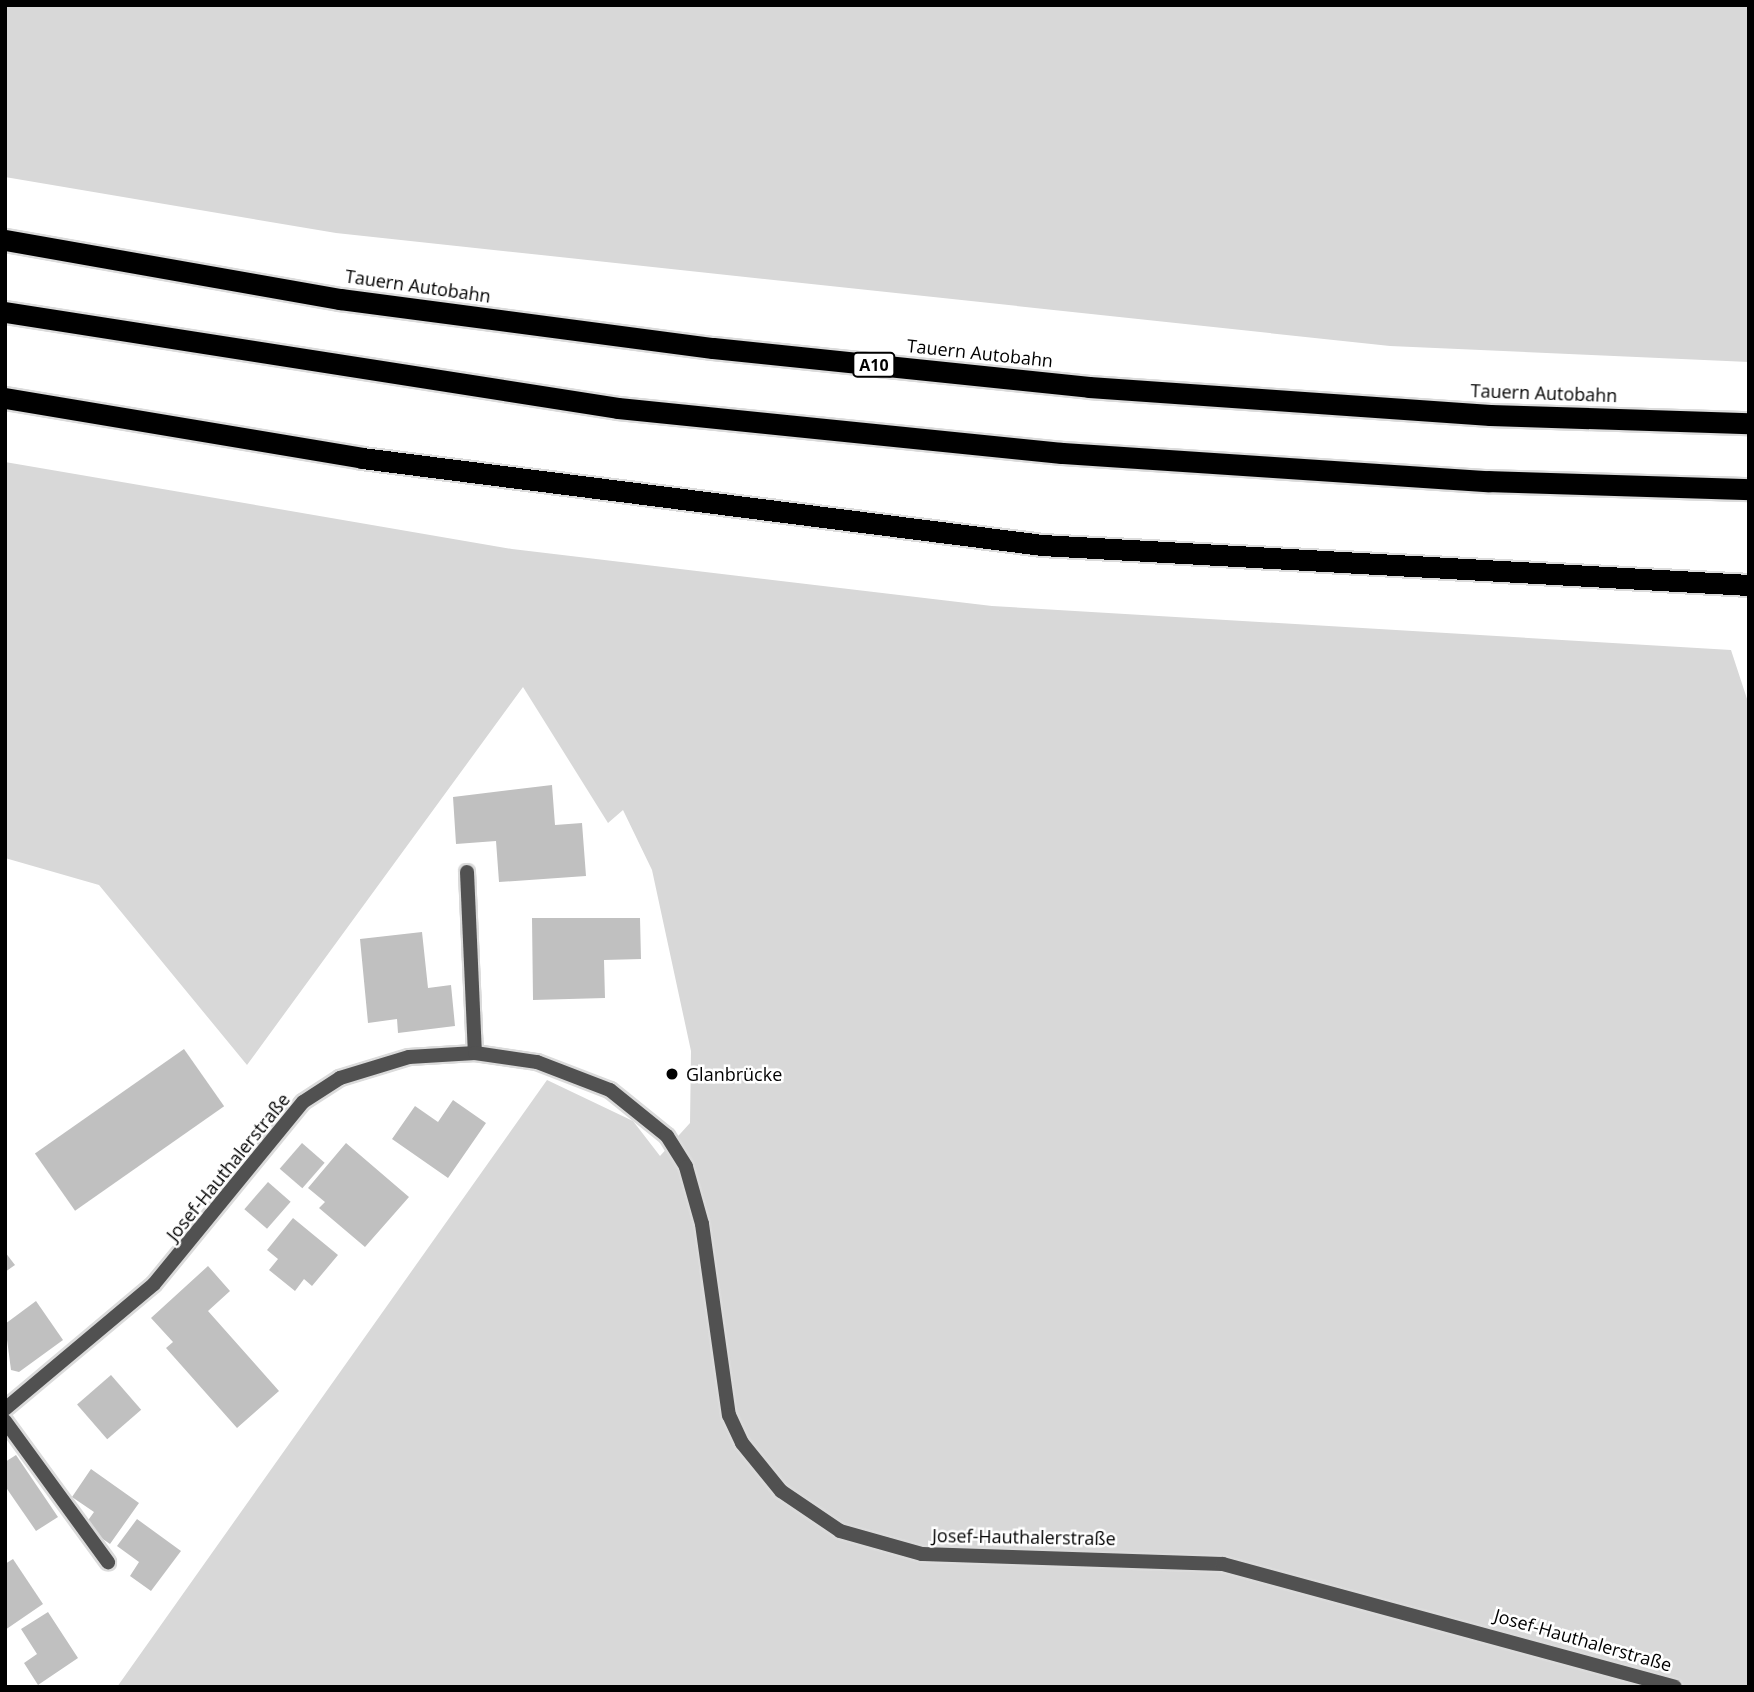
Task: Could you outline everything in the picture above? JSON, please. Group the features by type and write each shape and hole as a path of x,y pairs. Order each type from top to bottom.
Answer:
{"highway":[{"name":"Tauern Autobahn","path":"5,240 340,299 726,350 1103,388 1490,415 1749,423"},
{"path":"5,312 618,408 1062,453 1488,481 1749,489"},
{"path":"5,398 483,475 1042,545 1749,585"}],"street":[{"path":"467,872 475,1053"},
{"name":"Josef-Hauthalerstraße","path":"5,1409 154,1284 303,1102 340,1078 409,1057 475,1053 537,1062 610,1090 667,1136 685,1167 702,1224 729,1415 742,1443 781,1491 840,1531 922,1554 1223,1564 1675,1687"},
{"path":"5,1421 108,1562"}],"shaded area":[{"path":"5,5 1749,5 1749,362 1390,346 336,233 5,177"},
{"path":"5,462 512,549 992,606 1731,650 1749,705 1749,1687 117,1687 547,1080 633,1121 660,1156 690,1123 691,1051 652,870 623,810 608,823 523,687 247,1065 99,885 5,858"}],"building":[{"path":"552,785 555,825 582,823 586,876 499,882 496,841 456,844 453,797"},
{"path":"532,918 640,918 641,959 604,960 605,998 533,1000"},
{"path":"422,932 428,988 451,985 455,1026 398,1033 397,1019 368,1023 360,939"},
{"path":"184,1049 224,1106 75,1211 35,1153"},
{"path":"453,1100 486,1123 448,1178 392,1139 415,1106 438,1122"},
{"path":"302,1143 325,1163 302,1188 280,1169"},
{"path":"346,1143 409,1197 365,1247 319,1208 325,1202 308,1188"},
{"path":"268,1182 291,1202 267,1229 244,1209"},
{"path":"293,1218 338,1255 312,1286 304,1279 295,1291 269,1270 278,1259 267,1250"},
{"path":"5,1252 15,1265 5,1272"},
{"path":"208,1266 230,1291 208,1311 279,1391 237,1428 166,1348 173,1342 151,1318"},
{"path":"36,1301 63,1340 19,1372 11,1370 5,1324"},
{"path":"111,1375 141,1410 107,1439 77,1405"},
{"path":"16,1455 58,1517 36,1531 5,1486 5,1462"},
{"path":"91,1469 139,1503 110,1544 84,1526 94,1512 72,1497"},
{"path":"137,1519 181,1551 151,1591 130,1576 139,1562 117,1546"},
{"path":"13,1559 43,1604 5,1630 5,1564"},
{"path":"48,1612 78,1658 38,1685 24,1663 37,1654 21,1629"}],"place":[{"name":"Glanbrücke","path":"672,1074"}]}
